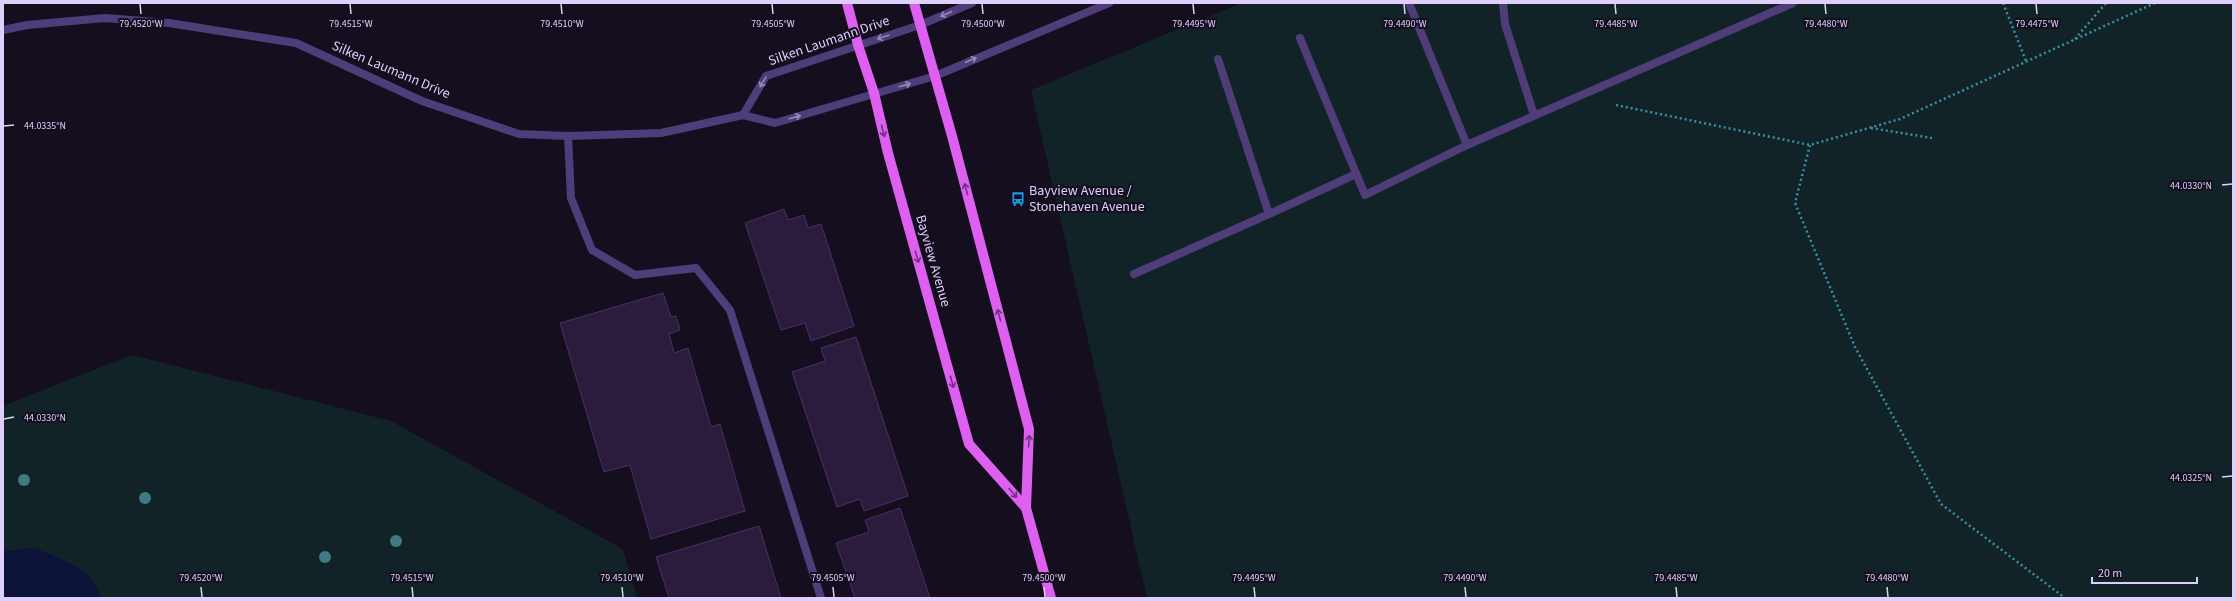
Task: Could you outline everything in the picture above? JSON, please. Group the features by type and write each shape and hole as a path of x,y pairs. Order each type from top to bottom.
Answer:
{"main road":[{"name":"Bayview Avenue","path":"847,3 858,45 874,93 888,153 969,444 1026,508"},
{"name":"Bayview Avenue","path":"914,3 935,76 1029,429 1026,508 1051,598"}],"street":[{"name":"Silken Laumann Drive","path":"743,115 766,76 920,25 972,3"},
{"name":"Silken Laumann Drive","path":"3,30 27,25 105,18 169,23 296,43 422,101 512,132 519,134 568,136 661,133 743,115 775,122 935,76 1109,3"},
{"path":"1409,3 1467,145"},
{"path":"1503,3 1504,24 1534,115"},
{"path":"1300,38 1365,195 1467,145 1793,3"},
{"path":"1218,59 1269,214"},
{"path":"568,136 571,198 592,250 635,274 696,268 730,310 821,598"},
{"path":"1134,274 1356,174"}],"path":[{"path":"2003,3 2026,61"},
{"path":"2074,40 2106,3"},
{"path":"1577,97 1810,145 1900,119 2155,3"},
{"path":"1869,128 1932,138"},
{"path":"1810,145 1795,203 1855,347 1940,504 2065,598"}],"shaded area":[{"path":"1241,3 2233,3 2233,598 1147,598 1031,90"},
{"path":"132,355 391,421 623,549 637,598 3,598 3,406"},
{"path":"35,548 65,561 84,572 92,579 98,588 100,598 3,598 3,551"}],"building":[{"path":"784,209 788,220 804,215 808,228 821,224 854,326 811,341 805,323 781,330 745,223"},
{"path":"663,293 671,317 676,316 680,330 669,334 674,353 688,348 711,427 720,424 745,511 651,539 630,465 604,472 560,323"},
{"path":"856,337 908,496 864,511 860,499 837,507 792,372 825,361 821,348"},
{"path":"900,508 930,598 855,598 836,543 869,532 865,520"},
{"path":"759,526 781,598 669,598 656,557"}],"place":[{"name":"Bayview Avenue / Stonehaven Avenue","path":"1018,199"}]}
